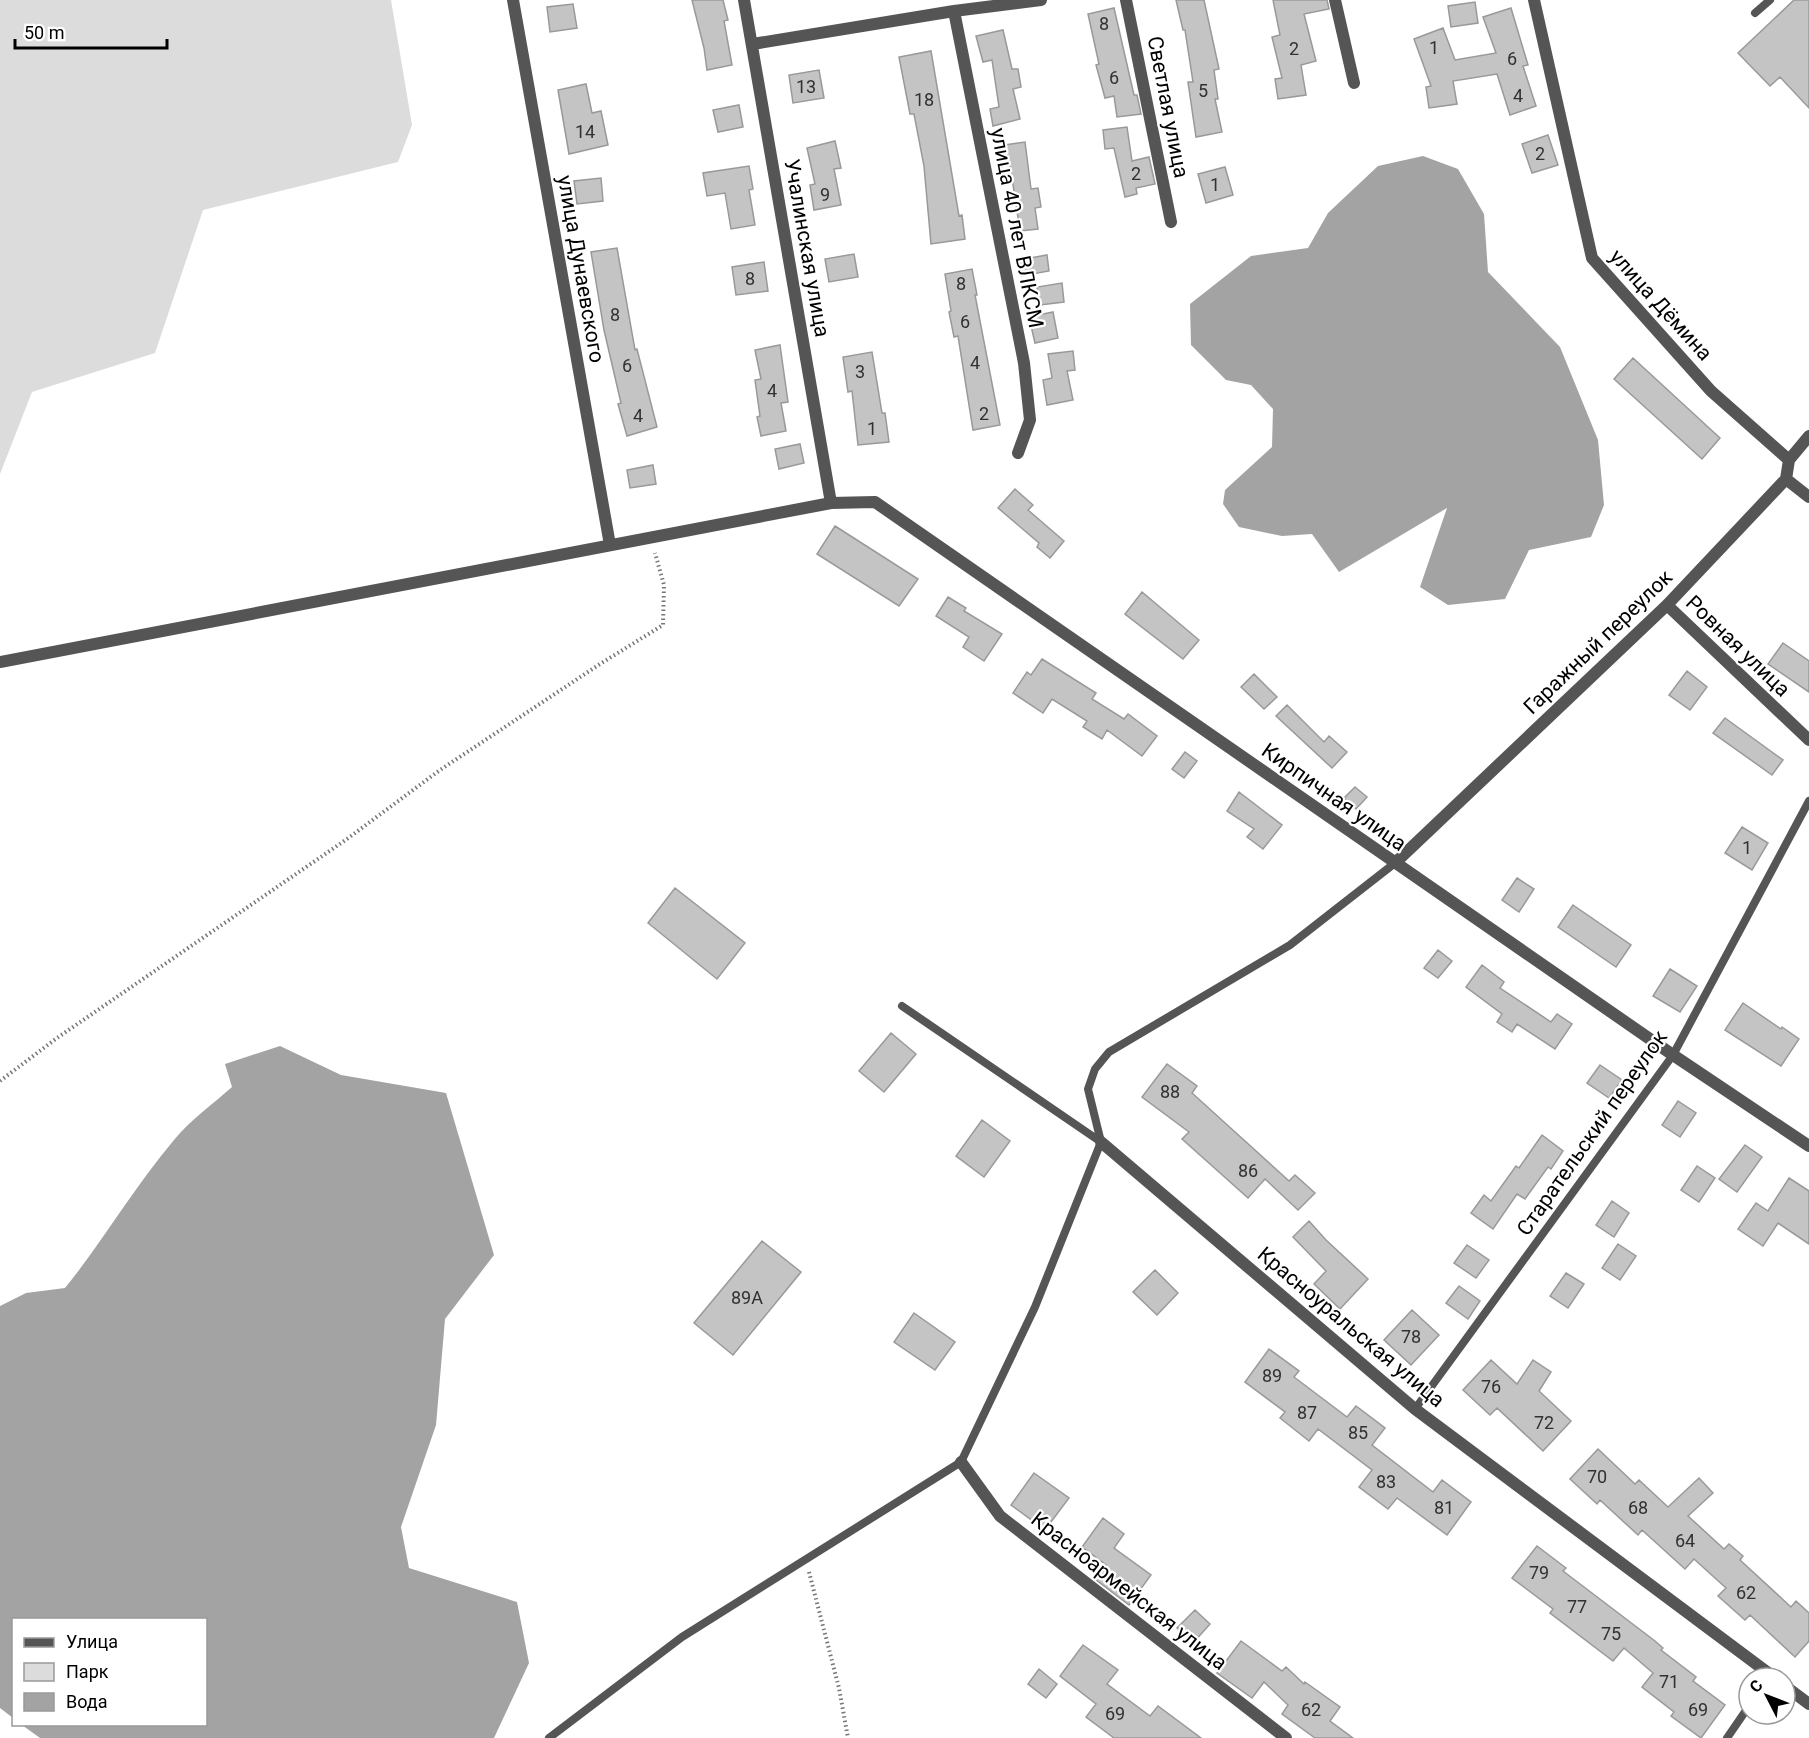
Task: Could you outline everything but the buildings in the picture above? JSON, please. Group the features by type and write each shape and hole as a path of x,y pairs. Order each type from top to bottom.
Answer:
{"street":[{"name":"улица Дунаевского","path":"513,0 610,545"},
{"name":"Учалинская улица","path":"744,0 831,503"},
{"path":"753,44 954,11 1041,0"},
{"name":"Светлая улица","path":"1126,0 1171,222"},
{"path":"1335,0 1354,83"},
{"name":"улица Дёмина","path":"1534,0 1592,258 1711,390 1789,460"},
{"name":"улица 40 лет ВЛКСМ","path":"954,11 1024,363 1030,420 1018,453"},
{"path":"1809,436 1789,460 1786,479 1809,497"},
{"name":"Гаражный переулок","path":"1395,863 1667,604 1786,479"},
{"name":"Кирпичная улица","path":"0,662 831,503 875,502 1673,1055 1809,1146"},
{"name":"Ровная улица","path":"1667,604 1809,740"},
{"name":"Красноуральская улица","path":"1101,1142 1415,1409 1756,1666"},
{"name":"Красноармейская улица","path":"961,1462 1000,1516 1286,1738"}],"lane":[{"path":"1755,13 1770,0"},
{"name":"Старательский переулок","path":"1415,1409 1673,1055 1809,801"},
{"path":"549,1738 682,1637 961,1462 1035,1307 1101,1142 1088,1089 1095,1069 1110,1052 1290,945 1395,863"},
{"name":"Красноуральская улица","path":"902,1006 1101,1142"},
{"path":"1728,1738 1737,1724"}],"path":[{"path":"0,1082 76,1025 347,839 440,770 663,625 664,585 651,538"},
{"path":"806,1560 839,1688 848,1738"}],"green space":[{"path":"0,0 391,0 412,125 398,162 203,210 155,353 32,392 0,474"}],"water":[{"path":"1423,156 1458,169 1484,214 1488,272 1560,347 1598,440 1604,505 1591,537 1529,550 1505,599 1448,605 1420,587 1447,508 1339,572 1312,534 1282,536 1239,527 1223,504 1225,490 1272,447 1273,409 1251,385 1226,380 1191,345 1190,304 1251,256 1308,248 1328,213 1378,166"},
{"path":"280,1046 341,1075 446,1093 494,1255 445,1319 436,1425 401,1527 409,1568 517,1602 529,1663 494,1738 40,1738 23,1726 207,1726 207,1618 12,1618 12,1717 0,1708 0,1306 26,1293 65,1288 174,1140 194,1119 232,1087 225,1064"}]}
